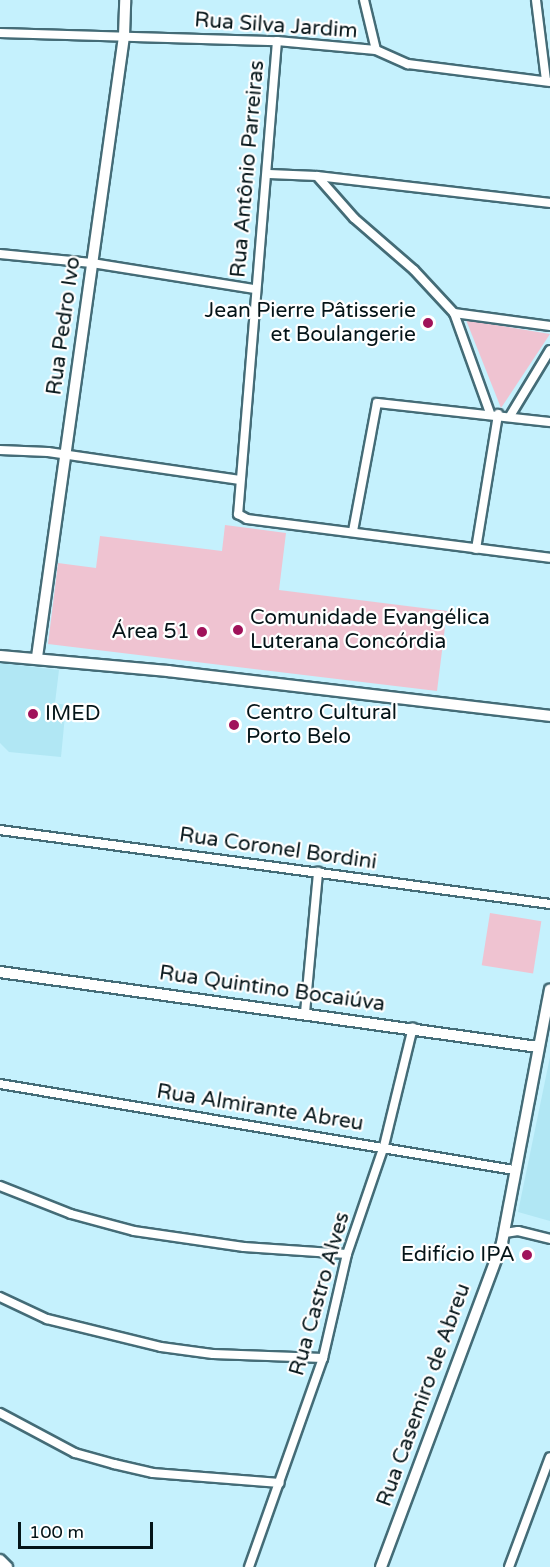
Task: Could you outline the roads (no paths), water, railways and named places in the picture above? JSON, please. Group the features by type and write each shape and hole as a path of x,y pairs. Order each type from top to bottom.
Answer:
{"street":[{"name":"Rua Pedro Ivo","path":"37,657 124,36 125,0"},
{"path":"364,0 376,50"},
{"path":"536,0 548,81"},
{"name":"Rua Silva Jardim","path":"0,33 277,41 376,50 408,64 548,81"},
{"name":"Rua Antônio Parreiras","path":"277,41 269,174 255,289 238,514 247,519 353,531"},
{"path":"269,174 317,176 550,203"},
{"path":"317,176 354,218 414,270 454,313 494,414 476,549"},
{"path":"0,254 92,263 255,289"},
{"path":"454,313 550,326"},
{"path":"510,416 550,350"},
{"path":"550,422 494,414 377,403 353,531 550,558"},
{"path":"0,450 66,454 240,480"},
{"path":"0,656 37,657 550,716"},
{"name":"Rua Coronel Bordini","path":"0,830 550,904"},
{"path":"305,1013 318,872"},
{"name":"Rua Quintino Bocaiúva","path":"0,972 413,1027 538,1047"},
{"name":"Rua Casemiro de Abreu","path":"381,1567 505,1233 514,1170 550,989"},
{"name":"Rua Castro Alves","path":"249,1567 323,1358 347,1254 384,1146 413,1027"},
{"name":"Rua Almirante Abreu","path":"0,1084 384,1146 514,1170"},
{"path":"0,1186 71,1214 134,1231 244,1247 347,1254"},
{"path":"508,1221 518,1231"},
{"path":"505,1233 518,1231 550,1239"},
{"path":"0,1297 47,1319 161,1347 213,1354 323,1358"},
{"path":"0,1413 75,1452 114,1464 153,1473 280,1483"},
{"path":"509,1567 550,1457"},
{"path":"0,1560 7,1567"}],"place":[{"name":"Jean Pierre Pâtisserie et Boulangerie","path":"428,323"},
{"name":"Comunidade Evangélica Luterana Concórdia","path":"238,630"},
{"name":"Área 51","path":"202,632"},
{"name":"IMED","path":"33,714"},
{"name":"Centro Cultural Porto Belo","path":"234,725"},
{"name":"Edifício IPA","path":"527,1255"}]}
